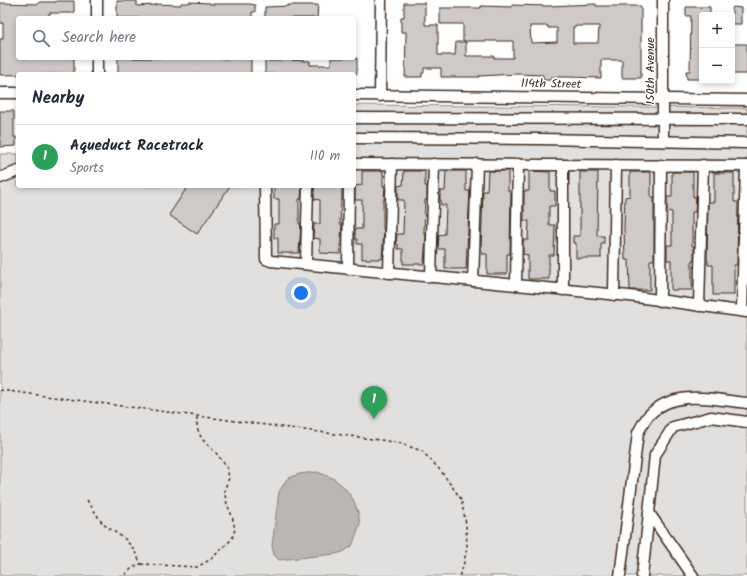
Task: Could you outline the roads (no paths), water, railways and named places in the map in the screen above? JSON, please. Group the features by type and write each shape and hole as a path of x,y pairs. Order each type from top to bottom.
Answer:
{"street":[{"path":"97,0 97,16"},
{"path":"380,96 381,0"},
{"name":"150th Avenue","path":"663,0 663,141"},
{"path":"97,60 97,72"},
{"path":"0,93 16,93"},
{"name":"114th Street","path":"356,96 747,100"},
{"path":"356,118 747,119"},
{"path":"356,138 747,143"},
{"path":"265,188 266,259 348,269 614,295 744,311 746,166 356,164"},
{"path":"389,273 392,164"},
{"path":"431,277 434,164"},
{"path":"473,281 477,164"},
{"path":"516,285 518,164"},
{"path":"563,165 563,290"},
{"path":"614,295 616,165"},
{"path":"660,301 661,165"},
{"path":"699,306 703,165"},
{"path":"0,178 16,172"},
{"path":"306,264 308,188"},
{"path":"348,269 349,188"},
{"path":"620,576 638,433 649,414 671,400 688,397 747,403"},
{"path":"642,576 655,455 673,427 711,417 747,422"},
{"path":"649,513 693,576"}],"place":[{"name":"Aqueduct Racetrack","path":"374,419"}]}
